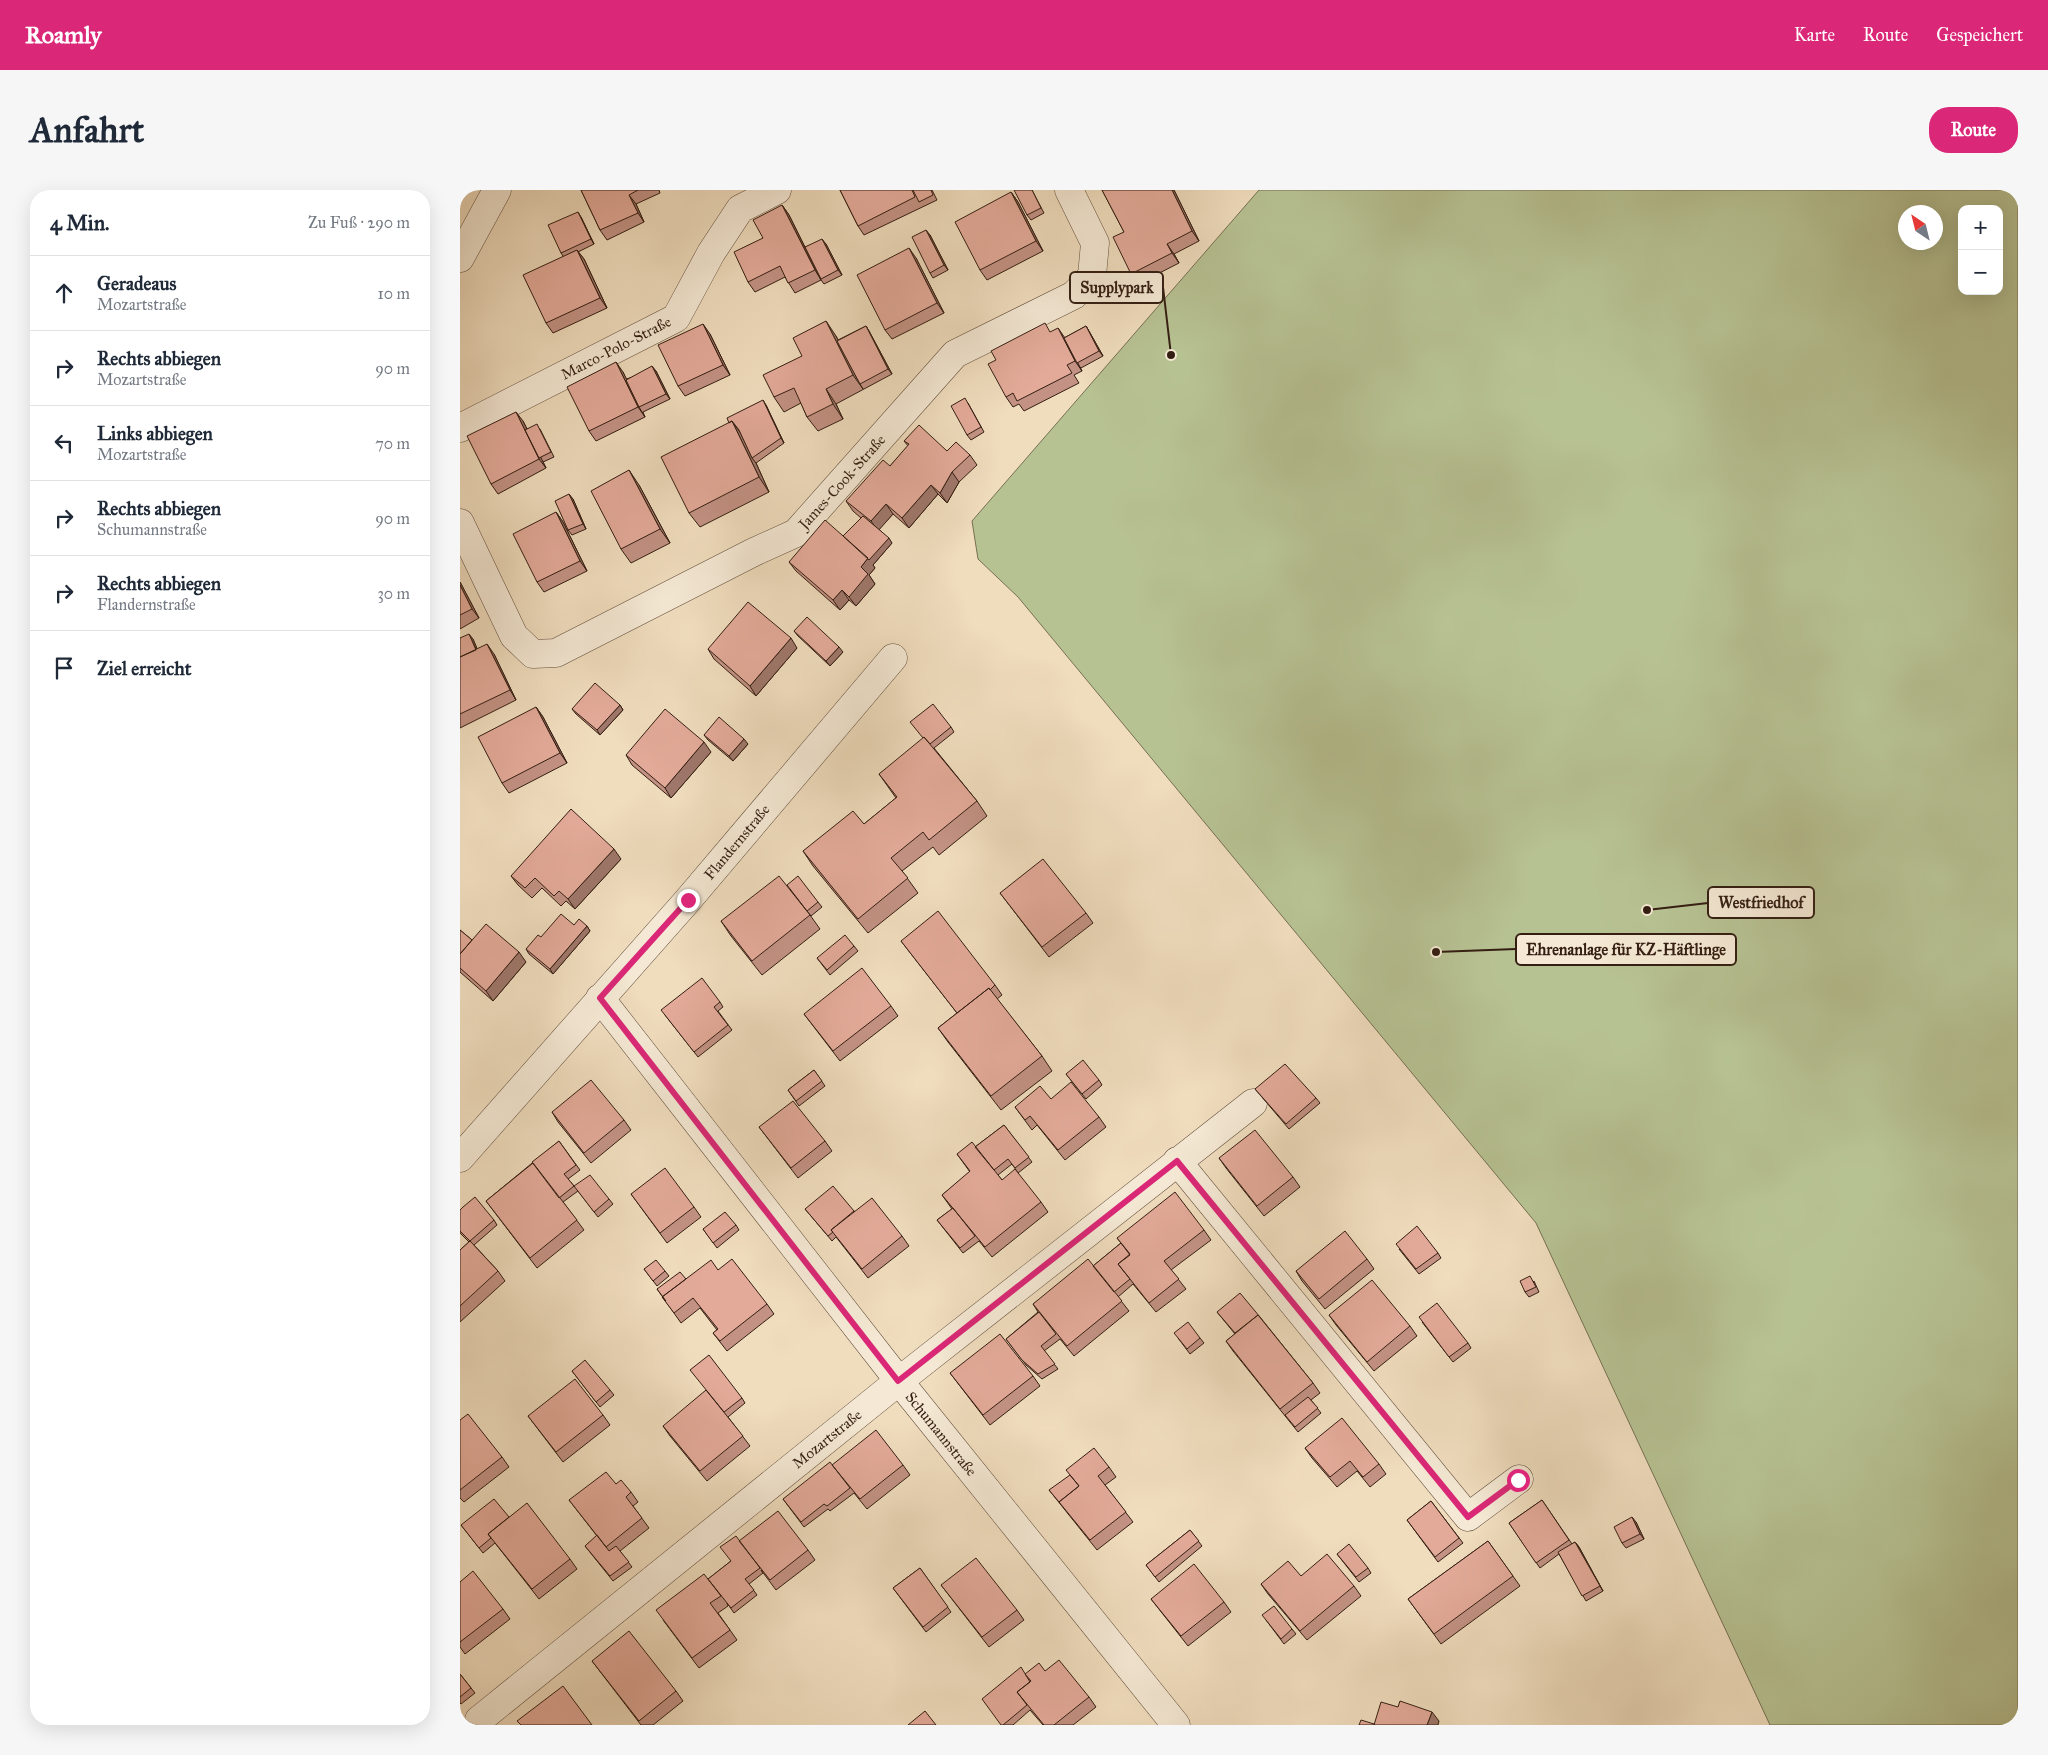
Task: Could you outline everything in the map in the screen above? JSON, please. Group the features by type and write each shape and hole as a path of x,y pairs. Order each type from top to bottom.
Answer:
{"street":[{"path":"460,258 497,190"},
{"name":"Marco-Polo-Straße","path":"460,428 676,318 712,253 740,209 777,190"},
{"name":"James-Cook-Straße","path":"460,523 514,636 533,654 556,653 754,552 796,533 955,354 1074,295 1092,276 1095,243 1068,190"},
{"name":"Flandernstraße","path":"460,1158 688,900 893,658"},
{"name":"Schumannstraße","path":"600,998 898,1381 1176,1725"},
{"name":"Mozartstraße","path":"479,1720 898,1381 1253,1103"},
{"path":"1177,1161 1468,1517 1518,1480"}],"green space":[{"path":"1259,190 2018,190 2018,1725 1770,1725 1536,1223 1018,597 978,559 972,521"}],"building":[{"path":"581,190 638,190 629,195 638,213 600,230"},
{"path":"840,190 912,190 915,197 858,226"},
{"path":"913,190 931,190 933,195 919,202"},
{"path":"1014,190 1032,190 1041,208 1027,215"},
{"path":"1102,190 1172,190 1192,231 1167,244 1172,253 1131,274 1113,237 1124,232"},
{"path":"1011,192 1036,241 980,270 955,222"},
{"path":"782,205 815,270 788,283 780,266 748,282 734,252 763,238 753,220"},
{"path":"578,212 591,239 561,253 548,225"},
{"path":"926,230 944,265 930,273 912,237"},
{"path":"822,239 838,270 821,279 805,247"},
{"path":"909,248 937,303 885,330 857,275"},
{"path":"577,250 600,298 546,323 523,275"},
{"path":"826,321 853,375 826,389 833,404 807,417 794,388 774,397 763,375 802,356 793,338"},
{"path":"1045,323 1050,332 1058,328 1075,361 1067,365 1072,373 1017,401 1013,393 1006,397 988,364 996,360 991,351"},
{"path":"703,324 723,365 678,386 658,345"},
{"path":"866,326 888,369 860,384 837,341"},
{"path":"1086,326 1099,351 1077,363 1064,338"},
{"path":"616,362 638,407 589,431 567,387"},
{"path":"652,366 666,394 639,407 626,380"},
{"path":"965,398 981,427 967,435 951,406"},
{"path":"763,400 781,438 752,458 739,430 732,421 729,423 727,418"},
{"path":"516,412 539,459 491,484 467,436"},
{"path":"732,421 759,477 689,513 661,457"},
{"path":"537,424 551,452 539,458 525,430"},
{"path":"919,425 947,451 956,442 970,455 952,472 940,493 931,485 902,518 886,504 871,521 846,501 883,460 890,466 909,444 904,441"},
{"path":"629,470 660,529 621,549 591,491"},
{"path":"569,494 583,524 568,530 555,501"},
{"path":"556,512 580,561 537,582 513,534"},
{"path":"863,516 889,538 869,560 843,536"},
{"path":"825,520 868,558 861,567 868,574 849,597 842,590 833,600 789,562"},
{"path":"460,585 472,609 460,615"},
{"path":"748,602 791,638 750,686 708,649"},
{"path":"807,617 839,647 826,661 794,631"},
{"path":"469,634 476,650 460,657 460,638"},
{"path":"487,644 510,690 460,714 460,657"},
{"path":"595,683 620,705 597,730 572,709"},
{"path":"933,704 951,727 930,744 910,722"},
{"path":"536,707 560,753 502,783 478,737"},
{"path":"665,709 704,742 665,788 626,755"},
{"path":"719,717 744,739 729,756 704,735"},
{"path":"924,737 977,801 929,840 923,832 891,858 908,878 858,919 803,851 853,811 864,824 897,797 879,774"},
{"path":"571,809 614,849 568,899 559,891 554,896 535,878 525,888 511,876"},
{"path":"1043,859 1086,913 1042,947 1000,893"},
{"path":"779,876 810,915 752,961 721,921"},
{"path":"798,876 818,902 807,911 787,885"},
{"path":"938,911 995,985 957,1013 901,941"},
{"path":"561,914 574,925 579,919 587,926 550,969 526,949 538,935 541,937"},
{"path":"486,924 519,952 486,991 460,968 460,954"},
{"path":"460,930 472,940 460,954"},
{"path":"845,935 854,946 827,970 817,958"},
{"path":"862,968 891,1006 833,1051 804,1014"},
{"path":"702,978 720,1002 714,1007 728,1025 694,1052 661,1010"},
{"path":"989,988 1042,1056 991,1096 938,1028"},
{"path":"1083,1060 1099,1080 1082,1094 1066,1074"},
{"path":"1285,1064 1316,1098 1286,1124 1255,1089"},
{"path":"814,1070 822,1081 796,1101 788,1090"},
{"path":"591,1080 624,1120 584,1153 552,1112"},
{"path":"1071,1082 1099,1117 1058,1150 1030,1116 1025,1120 1015,1107 1040,1086 1051,1099"},
{"path":"793,1101 825,1141 791,1168 759,1127"},
{"path":"1004,1125 1029,1157 1015,1168 1008,1159 994,1170 975,1147"},
{"path":"1255,1130 1293,1177 1257,1206 1219,1158"},
{"path":"559,1141 576,1165 564,1174 574,1186 559,1198 532,1162"},
{"path":"972,1142 1002,1180 1015,1169 1041,1202 985,1247 942,1195 970,1171 957,1154"},
{"path":"533,1163 577,1220 530,1258 486,1201"},
{"path":"665,1168 694,1207 660,1233 631,1194"},
{"path":"590,1175 609,1199 594,1212 574,1186"},
{"path":"833,1186 854,1211 831,1230 833,1232 828,1236 805,1209"},
{"path":"1175,1192 1204,1230 1164,1261 1179,1279 1149,1303 1118,1264 1130,1254 1117,1238"},
{"path":"475,1197 494,1220 470,1241 460,1231 460,1210"},
{"path":"872,1198 902,1236 862,1269 831,1230"},
{"path":"953,1208 975,1236 960,1248 937,1220"},
{"path":"725,1212 736,1225 713,1243 703,1229"},
{"path":"1417,1226 1438,1253 1416,1269 1396,1244"},
{"path":"1345,1231 1367,1259 1319,1299 1296,1271"},
{"path":"470,1241 498,1271 460,1306 460,1250"},
{"path":"1121,1243 1130,1255 1118,1264 1130,1279 1114,1292 1093,1266"},
{"path":"732,1259 767,1304 720,1341 713,1333 718,1329 693,1298 674,1313 662,1297 711,1260 718,1270"},
{"path":"1088,1259 1122,1301 1067,1346 1033,1304"},
{"path":"656,1260 665,1271 653,1281 644,1269"},
{"path":"680,1272 686,1279 663,1297 657,1289"},
{"path":"1530,1276 1536,1287 1525,1292 1520,1281"},
{"path":"1372,1280 1410,1326 1367,1362 1329,1315"},
{"path":"1240,1293 1260,1317 1258,1315 1235,1333 1217,1312"},
{"path":"1437,1303 1468,1343 1449,1357 1419,1317"},
{"path":"1039,1312 1056,1334 1041,1346 1055,1364 1038,1374 1022,1360 1006,1339"},
{"path":"1258,1315 1313,1383 1280,1409 1226,1341"},
{"path":"1188,1322 1200,1338 1187,1349 1174,1333"},
{"path":"1000,1334 1033,1376 983,1415 950,1373"},
{"path":"709,1355 742,1398 724,1412 690,1370"},
{"path":"585,1360 610,1390 596,1402 572,1371"},
{"path":"575,1379 603,1415 556,1452 528,1416"},
{"path":"706,1390 743,1436 700,1471 663,1426"},
{"path":"1308,1397 1318,1408 1295,1427 1285,1415"},
{"path":"468,1414 502,1457 460,1490 460,1420"},
{"path":"1342,1418 1379,1464 1363,1477 1350,1461 1330,1477 1305,1448"},
{"path":"876,1430 903,1465 860,1499 832,1465"},
{"path":"1094,1448 1109,1467 1098,1476 1126,1512 1090,1540 1059,1502 1079,1486 1066,1470"},
{"path":"830,1462 850,1488 827,1506 824,1504 801,1522 783,1499"},
{"path":"606,1472 616,1484 621,1480 631,1492 626,1497 642,1518 606,1547 569,1500"},
{"path":"1070,1475 1079,1486 1059,1502 1049,1490"},
{"path":"494,1499 509,1517 488,1534 491,1538 479,1548 461,1525"},
{"path":"1542,1500 1569,1540 1536,1563 1509,1523"},
{"path":"1431,1501 1459,1538 1435,1557 1407,1520"},
{"path":"527,1503 570,1559 532,1589 488,1534"},
{"path":"778,1511 808,1550 770,1580 739,1541"},
{"path":"1632,1517 1640,1534 1622,1543 1614,1527"},
{"path":"1190,1530 1199,1541 1155,1577 1146,1565"},
{"path":"597,1535 609,1551 616,1546 629,1562 610,1576 585,1546"},
{"path":"736,1536 760,1568 745,1579 754,1590 731,1608 708,1579 731,1561 720,1547"},
{"path":"1488,1541 1513,1576 1434,1634 1408,1599"},
{"path":"1575,1542 1600,1586 1582,1596 1558,1552"},
{"path":"1349,1544 1368,1568 1356,1577 1337,1554"},
{"path":"1327,1554 1354,1586 1300,1631 1261,1584 1288,1561 1301,1576"},
{"path":"976,1558 1017,1610 982,1637 941,1585"},
{"path":"1194,1564 1224,1602 1181,1636 1151,1599"},
{"path":"920,1568 948,1607 923,1627 893,1588"},
{"path":"473,1571 503,1609 460,1642 460,1582"},
{"path":"704,1574 721,1596 710,1603 730,1630 692,1658 656,1610"},
{"path":"1274,1606 1292,1629 1281,1639 1262,1615"},
{"path":"629,1631 676,1691 639,1721 592,1661"},
{"path":"1059,1660 1089,1697 1054,1725 1044,1725 1017,1692 1031,1681 1025,1674 1039,1663 1045,1671"},
{"path":"1021,1667 1030,1682 1017,1692 1027,1705 1001,1725 982,1699"},
{"path":"460,1674 471,1688 460,1697"},
{"path":"563,1686 592,1725 521,1725 517,1721"},
{"path":"1400,1701 1432,1712 1427,1725 1374,1725 1381,1702 1398,1707"},
{"path":"925,1711 936,1725 908,1725"},
{"path":"460,1717 466,1725 460,1725"},
{"path":"1361,1720 1374,1724 1374,1725 1359,1725"}],"place":[{"name":"Supplypark","path":"1171,355"},
{"name":"Westfriedhof","path":"1647,910"},
{"name":"Ehrenanlage für KZ-Häftlinge","path":"1436,952"}],"route":[{"path":"688,900 600,998 898,1381 1177,1161 1468,1517 1518,1480"}]}
